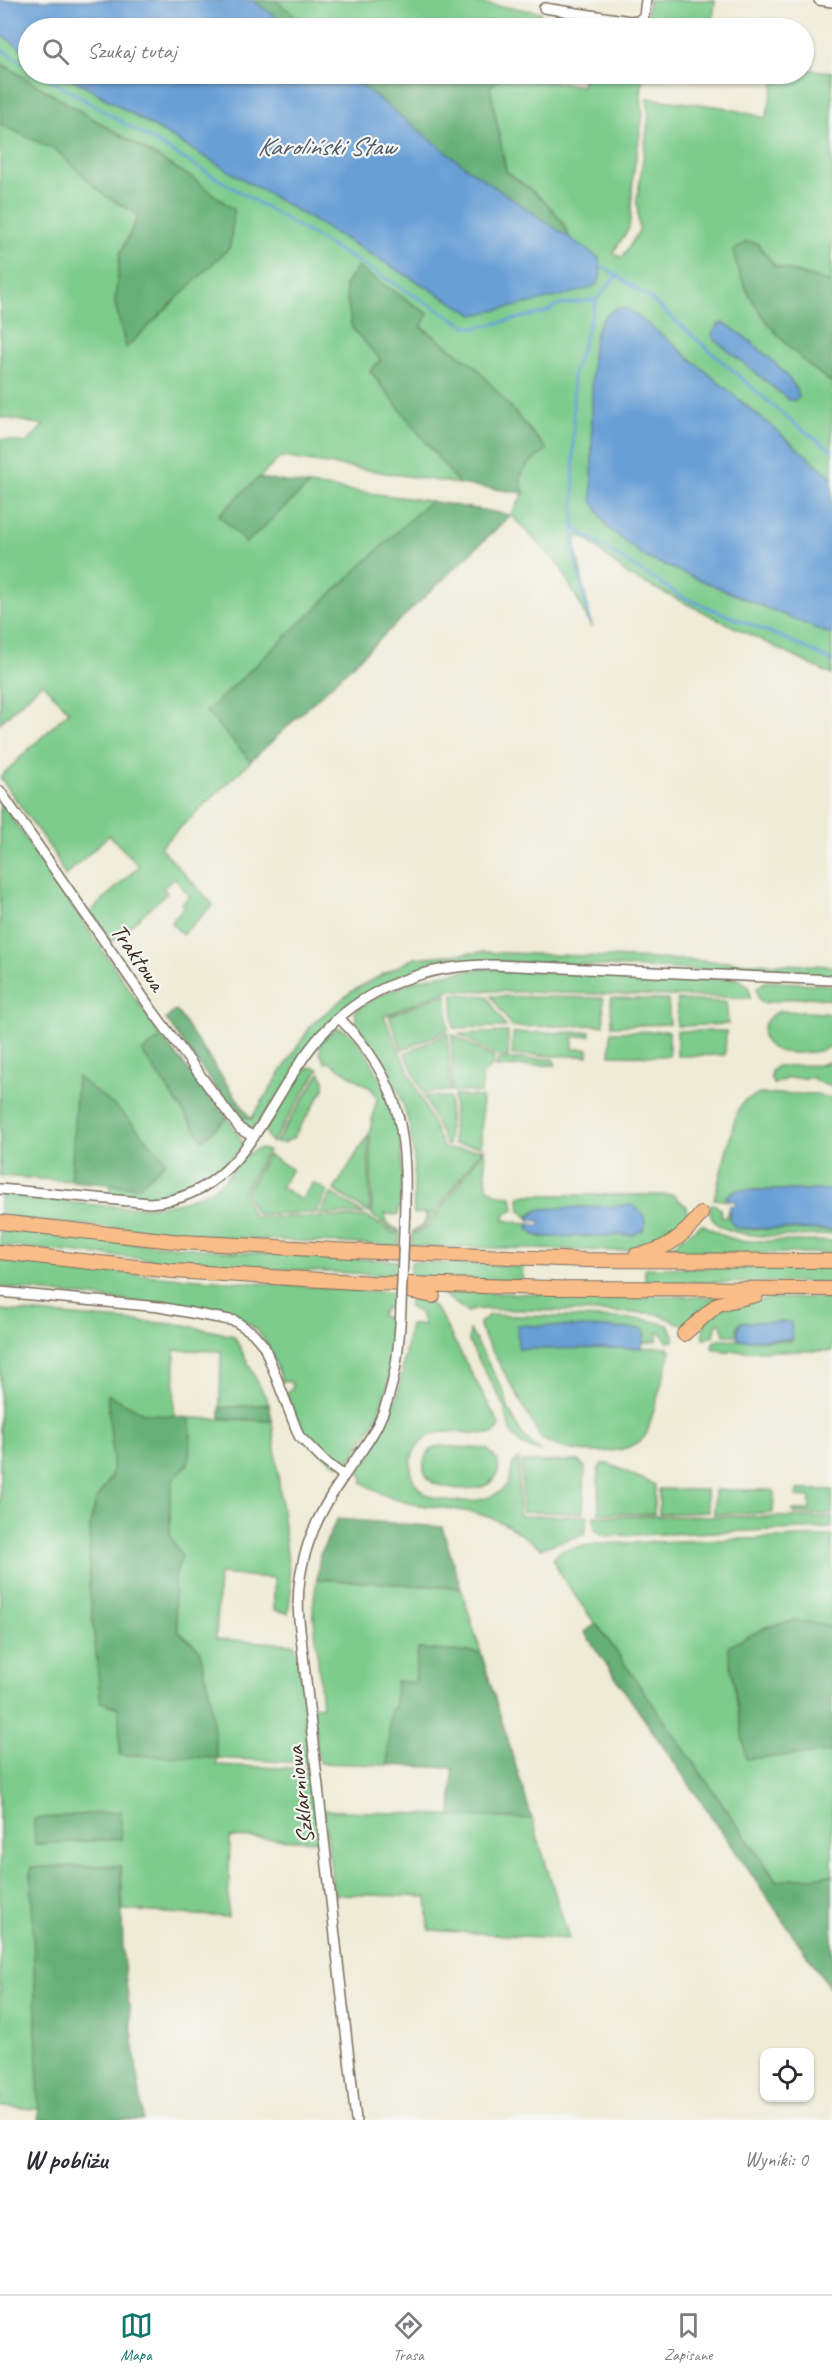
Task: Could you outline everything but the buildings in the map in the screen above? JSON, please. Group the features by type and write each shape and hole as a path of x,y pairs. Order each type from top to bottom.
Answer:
{"highway":[{"path":"586,1260 642,1255 656,1251 681,1237 700,1214"},
{"path":"0,1222 182,1242 586,1260 832,1261"},
{"path":"0,1252 173,1271 372,1283 832,1289"},
{"path":"372,1283 433,1296"},
{"path":"684,1334 711,1308 728,1300 802,1289"}],"street":[{"path":"641,18 644,15 646,0"},
{"path":"819,0 832,2"},
{"path":"544,8 610,18"},
{"name":"Traktowa","path":"0,791 152,1011 240,1129 254,1137"},
{"path":"0,1189 150,1203 168,1201 198,1191 217,1179 238,1160 308,1052 339,1018 374,994 400,981 464,965 832,981"},
{"name":"Szklarniowa","path":"339,1018 361,1041 377,1064 397,1109 406,1160 398,1356 392,1388 373,1433 317,1520 306,1549 297,1603 356,2120"},
{"path":"0,1292 159,1307 235,1321 253,1333 264,1346 299,1436 323,1460 344,1476"}],"green space":[{"path":"253,0 275,0 298,18 277,18"},
{"path":"275,0 457,0 541,12 537,18 298,18"},
{"path":"649,0 715,0 713,18 649,18 647,11"},
{"path":"0,34 18,46 18,74 0,63"},
{"path":"0,63 18,74 18,84 35,84 194,179 234,210 230,247 126,348 115,303 120,254 139,215 104,195 57,151 0,124"},
{"path":"814,70 832,72 832,283 775,266 757,243 809,366 832,383 832,477 662,335 598,326 592,359 645,557 832,635 832,675 628,575 585,538 579,536 576,539 576,548 592,628 560,566 511,515 524,493 520,478 527,465 547,450 475,366 421,326 428,314 357,267 345,286 352,328 381,360 370,371 459,484 281,457 220,515 246,542 309,485 430,501 207,712 251,761 160,847 213,905 182,935 171,922 185,907 182,903 190,896 174,878 163,888 167,893 112,942 90,912 139,866 109,835 65,876 55,855 0,777 69,711 42,683 0,723 0,439 26,443 44,425 0,417 0,124 57,151 104,195 139,215 120,254 115,303 126,347 230,247 234,210 194,179 35,84 81,84 474,315 596,285 601,269 598,258 570,240 566,229 552,209 506,171 490,87 493,84 582,86 582,84 642,84 643,115 633,176 629,228 613,253 622,258 639,231 637,201 649,115 647,98 722,107 766,118 774,84 814,84","holes":["712,334 757,350 774,363 789,400 714,339"]},
{"path":"360,84 493,84 490,87 506,171 552,209 566,229 570,240 467,168"},
{"path":"746,242 757,243 775,266 832,283 832,383 799,356 757,309 747,291 733,251"},
{"path":"357,267 428,314 421,327 475,366 547,450 527,465 520,478 524,493 459,484 370,371 381,360 352,328 345,286"},
{"path":"258,478 309,485 246,543 219,515"},
{"path":"430,501 511,515 251,761 206,712"},
{"path":"0,801 162,1037 143,1052 202,1139 227,1118 242,1141 242,1147 226,1163 198,1185 169,1195 111,1196 110,1185 138,1187 77,1077 71,1181 0,1176"},
{"path":"483,952 832,966 832,976 492,961 462,962 427,968 396,978 351,1004 255,1126 249,1129 242,1126 234,1113 251,1119 312,1024 352,991 414,958"},
{"path":"481,969 739,979 749,987 750,998 448,990 384,1016 444,1149 482,1149 425,1226 412,1232 423,1225 428,1213 414,1214 414,1159 408,1122 388,1070 356,1024 354,1012 383,994 414,981"},
{"path":"766,981 832,985 832,1001 806,997 763,1003 758,998 757,988"},
{"path":"447,993 448,1030 402,1050 389,1016"},
{"path":"453,994 487,996 506,1027 453,1028"},
{"path":"491,996 603,998 604,1025 512,1027"},
{"path":"611,998 668,1000 670,1024 612,1026"},
{"path":"677,1000 726,1002 728,1024 677,1026"},
{"path":"176,1010 251,1119 234,1113 166,1019"},
{"path":"780,1011 827,1013 832,1017 832,1045 802,1053 777,1051 772,1048 764,1038 764,1027 770,1017"},
{"path":"337,1028 348,1032 368,1057 386,1092 397,1125 400,1137 402,1207 399,1207 398,1215 385,1214 385,1218 388,1223 400,1231 394,1231 372,1215 370,1130 377,1098 372,1089 329,1062 325,1063 320,1053 321,1042"},
{"path":"669,1031 669,1056 610,1055 611,1032"},
{"path":"677,1031 726,1031 725,1055 677,1056"},
{"path":"508,1032 508,1057 496,1056 459,1034"},
{"path":"590,1032 590,1036 573,1037 573,1049 588,1049 588,1056 512,1055 513,1033"},
{"path":"448,1033 450,1091 423,1093 405,1053"},
{"path":"452,1034 494,1058 493,1065 483,1074 481,1093 452,1091"},
{"path":"162,1037 227,1118 203,1140 142,1052"},
{"path":"499,1059 553,1059 556,1065 495,1067"},
{"path":"832,1061 832,1086 815,1081 814,1078 788,1078 774,1084 771,1079 771,1071 777,1066 819,1065"},
{"path":"310,1067 319,1069 272,1143 266,1131 269,1120 292,1084"},
{"path":"320,1073 324,1080 324,1089 293,1138 284,1143 276,1142"},
{"path":"77,1077 121,1111 166,1161 138,1187 71,1181"},
{"path":"760,1094 816,1094 832,1098 832,1190 736,1190 726,1196 728,1201 714,1199 737,1111 745,1100"},
{"path":"454,1095 482,1097 481,1146 453,1144"},
{"path":"424,1096 450,1097 448,1146 446,1145"},
{"path":"368,1135 370,1212 369,1213 334,1190"},
{"path":"261,1149 268,1151 242,1193 254,1217 368,1217 393,1233 400,1233 399,1246 232,1238 0,1218 0,1194 124,1207 172,1204 204,1193 224,1180 250,1152"},
{"path":"484,1149 487,1187 498,1195 512,1196 514,1210 504,1215 504,1220 529,1224 528,1228 540,1237 633,1235 535,1211 529,1216 530,1220 520,1210 519,1198 523,1195 673,1195 686,1206 688,1220 664,1240 649,1246 618,1251 412,1246 412,1234 427,1228"},
{"path":"268,1155 292,1169 281,1187 301,1200 313,1183 328,1191 316,1213 256,1214 245,1193"},
{"path":"333,1194 364,1214 320,1214"},
{"path":"714,1204 720,1209 722,1217 726,1217 729,1206 729,1218 743,1229 832,1230 832,1234 759,1236 739,1233 723,1227 712,1218 710,1205"},
{"path":"702,1224 724,1236 741,1241 832,1241 832,1253 664,1254 663,1252"},
{"path":"0,1231 238,1252 399,1261 398,1276 238,1267 0,1246"},
{"path":"0,1260 144,1275 397,1293 397,1307 386,1308 380,1315 393,1323 394,1331 396,1331 390,1377 381,1406 353,1456 346,1463 339,1465 320,1452 305,1435 286,1393 293,1388 291,1382 282,1381 266,1343 259,1333 240,1318 212,1310 0,1287"},
{"path":"411,1262 523,1266 522,1281 410,1277"},
{"path":"832,1267 832,1282 645,1283 645,1268"},
{"path":"440,1292 722,1297 682,1325 658,1314 644,1313 478,1309 467,1312"},
{"path":"410,1295 426,1300 439,1313 499,1424 498,1430 492,1434 446,1432 424,1439 418,1445 411,1460 412,1477 416,1485 430,1496 451,1501 488,1498 504,1488 513,1463 519,1458 519,1513 522,1516 588,1516 585,1534 541,1548 493,1519 468,1512 393,1499 362,1482 364,1479 358,1471 381,1435 398,1395 410,1325 424,1325 420,1313 409,1307"},
{"path":"832,1298 832,1351 722,1351 712,1348 713,1342 721,1339 792,1341 737,1325 737,1335 724,1335 721,1323 717,1323 714,1336 704,1339 705,1324 715,1313 732,1305 776,1299"},
{"path":"0,1310 185,1325 234,1336 269,1404 220,1408 221,1351 175,1350 174,1419 143,1413 108,1395 113,1459 111,1478 97,1498 90,1523 89,1585 101,1702 200,1650 178,1631 174,1584 181,1557 170,1536 170,1500 173,1480 188,1464 191,1433 189,1418 272,1421 291,1590 288,1613 274,1610 274,1578 219,1574 216,1639 294,1644 296,1653 299,1653 309,1763 217,1758 216,1765 310,1769 313,1776 319,1841 230,1837 228,1917 123,1910 121,1866 31,1867 39,2109 0,2107","holes":["121,1812 121,1839 35,1844"]},
{"path":"489,1315 643,1319 668,1325 674,1335 674,1341 667,1342 662,1333 658,1332 657,1341 642,1343 645,1334 639,1348 667,1347 671,1351 647,1433 639,1442 627,1448 597,1452 564,1448 541,1438 481,1331 480,1323"},
{"path":"470,1330 504,1392 508,1408 522,1434 541,1452 523,1446 512,1434 503,1404 469,1342"},
{"path":"107,1394 143,1413 189,1418 191,1433 188,1464 173,1480 170,1500 170,1536 182,1557 174,1584 174,1603 178,1631 200,1650 210,1695 217,1758 120,1755 119,1708 101,1702 89,1585 90,1524 97,1498 111,1478 113,1459"},
{"path":"269,1404 272,1421 220,1418 220,1408"},
{"path":"438,1446 487,1449 498,1461 498,1472 493,1480 476,1488 454,1488 435,1484 426,1475 424,1464 428,1454"},
{"path":"578,1461 585,1467 583,1513 522,1512 522,1462"},
{"path":"602,1464 609,1464 655,1485 654,1514 599,1513 598,1470"},
{"path":"659,1489 706,1490 708,1512 659,1514"},
{"path":"715,1490 774,1491 773,1513 714,1514"},
{"path":"797,1490 832,1490 832,1514 794,1514 793,1510 810,1510 810,1497 796,1496"},
{"path":"594,1516 832,1517 832,1528 605,1536 595,1530"},
{"path":"337,1519 442,1527 461,1588 317,1579 320,1555"},
{"path":"832,1536 832,1875 777,1881 560,1574 553,1559 562,1550 596,1544"},
{"path":"317,1579 461,1588 481,1653 418,1649 415,1683 396,1681 395,1709 390,1709 388,1765 319,1763 313,1705 322,1706 313,1606"},
{"path":"793,1621 818,1623 832,1628 832,1752 746,1759 728,1647 766,1627"},
{"path":"597,1624 776,1881 832,1875 832,1991 584,1632"},
{"path":"418,1649 481,1653 532,1819 451,1816 453,1768 388,1765 390,1709 395,1709 396,1681 415,1683"},
{"path":"324,1810 532,1819 569,1939 429,1930 427,1897 338,1894 334,1897"},
{"path":"121,1811 121,1839 35,1844 34,1819"},
{"path":"121,1866 123,1957 143,2120 39,2120 31,1867"}],"water":[{"path":"0,0 253,0 277,18 18,18 18,46 0,34"},
{"name":"Karoliński Staw","path":"81,84 360,84 467,168 599,258 600,279 596,285 588,289 474,315"},
{"path":"617,308 628,309 662,335 832,477 832,635 645,557 607,527 592,500 592,359 597,329 605,317"},
{"path":"724,323 755,345 779,367 799,397 789,400 714,339 712,334 719,324"},
{"path":"736,1190 832,1190 832,1230 736,1228 730,1221 729,1206 736,1205 736,1201 728,1201 726,1196"},
{"path":"632,1205 643,1213 645,1223 643,1230 633,1235 546,1237 535,1235 528,1228 529,1224 540,1225 540,1221 530,1220 529,1216 540,1209"},
{"path":"740,1322 791,1322 793,1339 739,1340 737,1335"},
{"path":"517,1325 643,1329 645,1334 642,1347 639,1348 520,1349"}],"waterway":[{"path":"0,49 18,60"},
{"path":"58,84 464,325 475,328 547,312 555,306 597,299"},
{"path":"598,263 647,296 793,423 832,450"},
{"path":"618,274 597,299 573,375 574,528 682,597 789,640 832,661"},
{"path":"574,528 575,558 590,621"}]}
